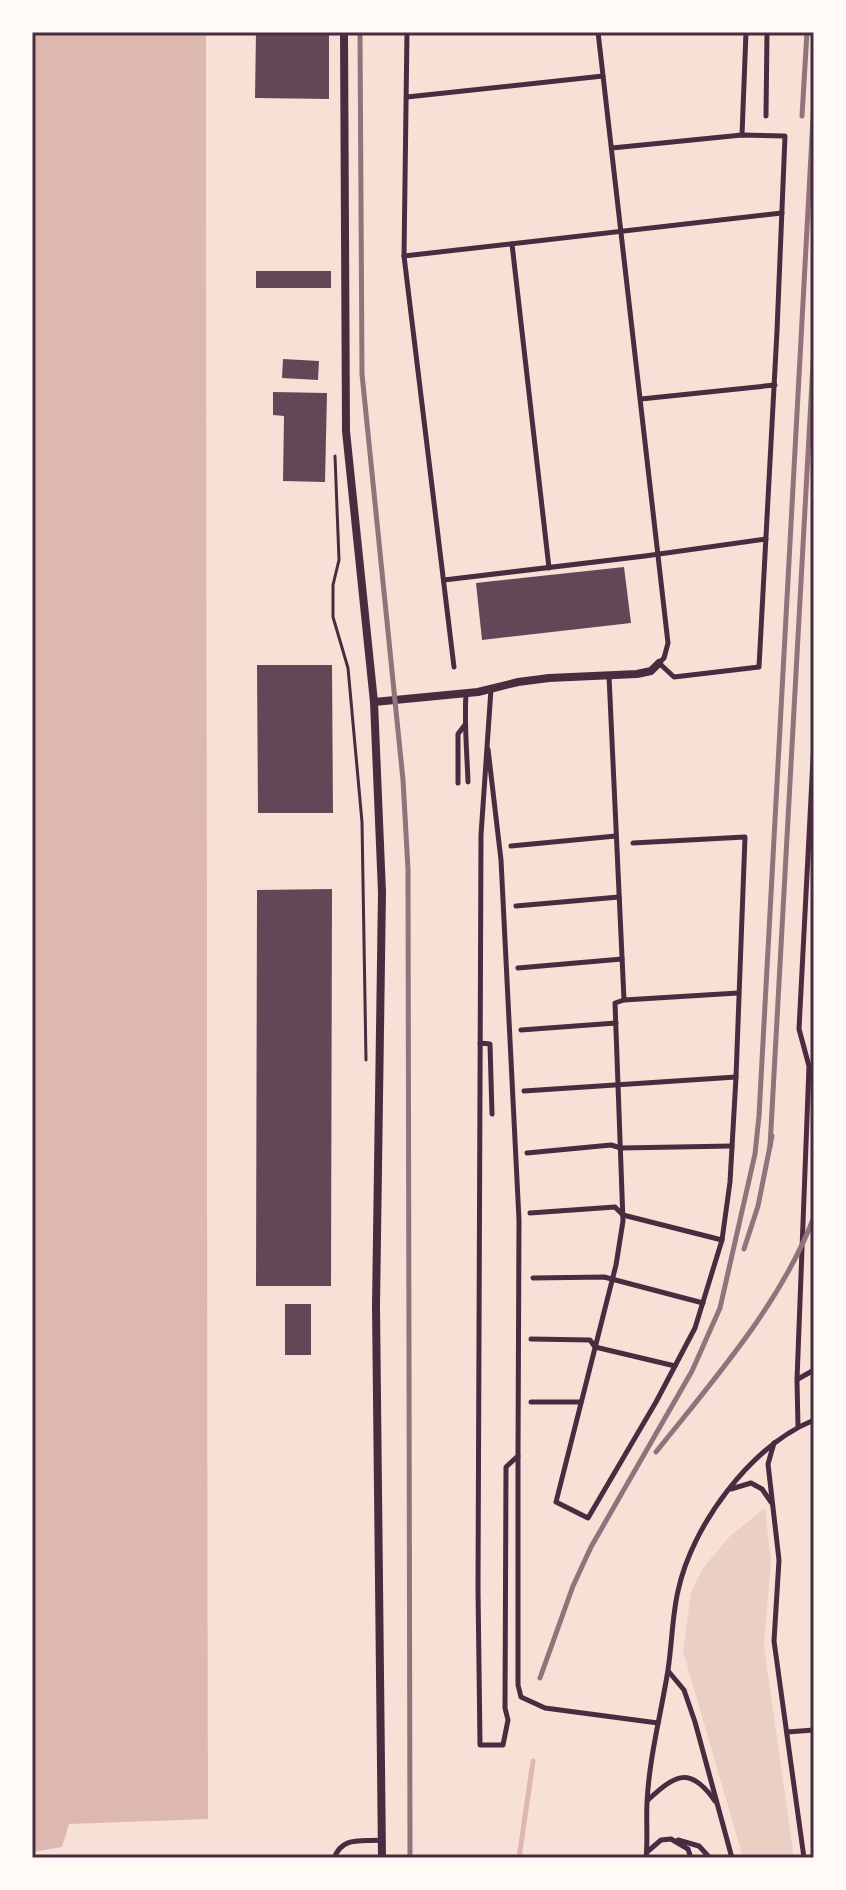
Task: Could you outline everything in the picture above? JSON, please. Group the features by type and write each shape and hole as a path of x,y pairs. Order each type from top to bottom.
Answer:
{"street":[{"path":"344,32 346,431 374,702 382,892 376,1306 382,1858"},
{"path":"374,702 466,693 521,681 651,671 659,663"}],"lane":[{"path":"407,32 404,256 454,667"},
{"path":"598,32 668,643 664,658 659,663 674,677 759,667 785,136 742,135 612,148"},
{"path":"742,135 746,32"},
{"path":"766,116 767,32"},
{"path":"407,97 603,76"},
{"path":"404,256 782,213"},
{"path":"512,244 549,568"},
{"path":"641,399 775,385"},
{"path":"444,580 766,539"},
{"path":"609,676 624,1000"},
{"path":"491,689 481,835 480,1745 503,1745 508,1720 505,1708 506,1467 518,1456"},
{"path":"466,693 464,726 468,782"},
{"path":"458,783 458,734 464,726"},
{"path":"798,1427 797,1380 809,1066 799,1029 814,740"},
{"path":"488,749 501,860 519,1220 518,1685 521,1697 545,1708 658,1723"},
{"path":"511,846 616,836"},
{"path":"633,843 745,837 730,1182 722,1240 695,1328 588,1518 556,1502 612,1281 623,1215 615,1003 738,993"},
{"path":"516,906 619,897"},
{"path":"518,968 622,959"},
{"path":"521,1030 616,1023"},
{"path":"480,1043 490,1044 492,1114"},
{"path":"524,1091 736,1077"},
{"path":"527,1153 611,1145 621,1148 732,1146"},
{"path":"530,1213 615,1207 623,1215 722,1240"},
{"path":"533,1278 604,1277 703,1303"},
{"path":"531,1339 590,1340 595,1347 675,1366"},
{"path":"797,1380 814,1370"},
{"path":"531,1402 581,1402"},
{"path":"646,1855 647,1801 678,1590 692,1551 728,1490 774,1442 814,1420"},
{"path":"774,1442 768,1464 779,1560 774,1641 804,1858"},
{"path":"728,1490 751,1483 762,1489 772,1503"},
{"path":"668,1671 684,1690 732,1858"},
{"path":"787,1732 814,1730"},
{"path":"647,1801 675,1778 686,1776 706,1788 719,1807"},
{"path":"646,1855 661,1840 671,1839 699,1846 710,1858"},
{"path":"671,1839 688,1849 691,1858"},
{"path":"334,1858 339,1847 346,1842 382,1840"}],"path":[{"path":"335,454 339,560 333,585 333,617 348,668 362,822 366,1061"}],"shaded area":[{"path":"32,32 206,32 208,1819 69,1824 62,1847 32,1852"},
{"path":"765,1508 771,1562 764,1646 794,1858 743,1858 683,1651 691,1592 703,1568 730,1536"}],"pier":[{"path":"206,32 210,32 212,1819 208,1819"}],"building":[{"path":"256,32 329,32 329,99 255,98"},
{"path":"256,271 331,271 331,288 256,288"},
{"path":"283,359 319,361 318,380 282,378"},
{"path":"273,392 327,393 325,482 283,481 284,416 273,415"},
{"path":"624,567 631,623 482,640 476,583"},
{"path":"257,665 332,665 333,813 258,813"},
{"path":"332,889 331,1286 256,1286 257,890"},
{"path":"285,1304 311,1304 311,1355 285,1355"}],"waterway":[{"path":"519,1858 533,1761"}],"railway":[{"path":"360,32 362,374 403,780 408,869 410,1858"},
{"path":"802,116 807,32"},
{"path":"540,1678 573,1586 591,1547 692,1371 720,1308 755,1154 814,99"},
{"path":"770,1147 814,345"},
{"path":"744,1249 758,1206 772,1136"},
{"path":"656,1452 723,1369 764,1311 783,1281 814,1217"}]}
